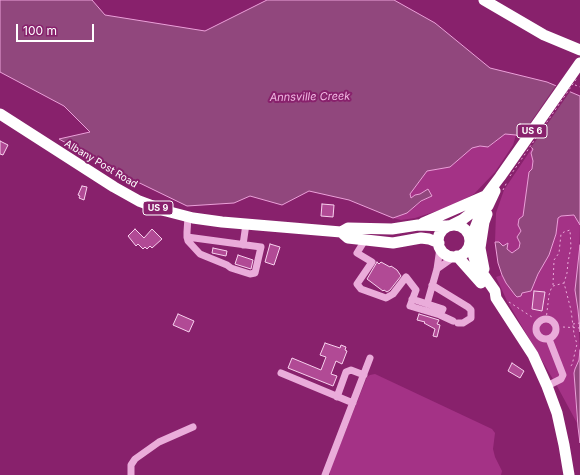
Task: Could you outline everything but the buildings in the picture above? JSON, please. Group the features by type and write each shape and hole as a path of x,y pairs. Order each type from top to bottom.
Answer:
{"highway":[{"path":"484,0 544,35 580,50"},
{"name":"US 6","path":"496,298 489,295 479,280 455,257 467,252 486,201 576,74 580,63"},
{"name":"Albany Post Road","path":"0,114 126,194 152,206 188,217 222,222 341,232 348,228 392,229 418,225 450,225"},
{"name":"US 6","path":"418,225 451,212 475,199 486,201"},
{"name":"US 6","path":"450,225 462,220 486,201"},
{"name":"US 6","path":"485,276 480,248 484,222 488,212 486,201"},
{"path":"439,245 440,233 450,225 463,227 467,231 470,243"},
{"name":"Albany Post Road","path":"341,232 348,238 393,243 421,238 429,239 439,245"},
{"name":"US 6","path":"470,243 476,264 495,291 496,298 533,355 547,386 557,413 569,475"},
{"name":"US 9","path":"439,245 447,255 455,257"}],"street":[{"path":"187,237 262,247 255,273 250,274 230,268 227,265 200,254 188,241 187,237 188,217"},
{"path":"243,244 246,224"},
{"path":"365,240 357,253 372,262 357,284 361,289 386,298 393,294 406,278 426,306 455,322 463,323 471,318 471,310 468,307 432,286"},
{"path":"426,306 437,269 439,245"},
{"path":"437,269 455,257"},
{"path":"546,320 553,322 556,328 550,339 541,338 536,330 538,324 546,320"},
{"path":"547,386 561,379 563,375 550,339"},
{"path":"326,474 370,358"},
{"path":"337,397 346,372 351,370 364,375"},
{"path":"281,373 353,404"},
{"path":"131,475 132,463 147,450 159,442 194,427"}],"path":[{"path":"505,175 576,74"},
{"path":"546,320 549,295 553,286 554,260 559,253 561,234 570,230 571,247 564,284 571,310 572,324 577,344 572,365 570,366"},
{"path":"553,286 564,284"},
{"path":"572,324 580,323"},
{"path":"563,327 567,326 580,328"}],"shaded area":[{"path":"505,134 516,135 513,145 495,172 474,194 449,207 415,218 401,220 393,218 407,213 422,201 432,196 420,194 411,199 410,194 427,171 450,167 472,148 480,146 489,147"},
{"path":"532,148 532,169 523,216 519,219 521,231 517,237 521,243 519,248 512,253 502,247 499,242 495,242 496,213 504,190"},
{"path":"574,215 580,225 578,310 580,350 579,360 574,373 577,423 507,301 496,277 502,275 515,295 531,291 556,234 558,218 561,216"},
{"path":"375,374 492,429 495,433 493,449 502,471 501,475 330,475 330,470 367,377"}],"water":[{"name":"Annsville Creek","path":"0,0 92,0 105,15 205,31 267,0 394,0 435,23 490,68 547,82 580,96 580,225 574,215 561,216 558,218 556,234 549,255 538,274 531,291 522,293 521,296 517,297 506,283 502,275 498,263 495,242 499,242 503,246 508,243 507,249 512,253 519,248 520,243 517,237 521,231 518,225 519,219 523,216 529,172 532,169 533,161 531,153 533,149 516,135 505,134 488,147 480,146 472,148 450,167 427,171 410,194 411,198 428,189 432,196 421,201 407,213 393,218 349,200 309,191 282,205 250,196 234,203 187,206 117,172 59,139 90,132 64,106 0,72"},
{"path":"580,245 580,332 575,290"},
{"path":"580,350 580,443 574,373 579,360"}],"pier":[{"path":"557,84 571,90 530,149 519,139"}]}
